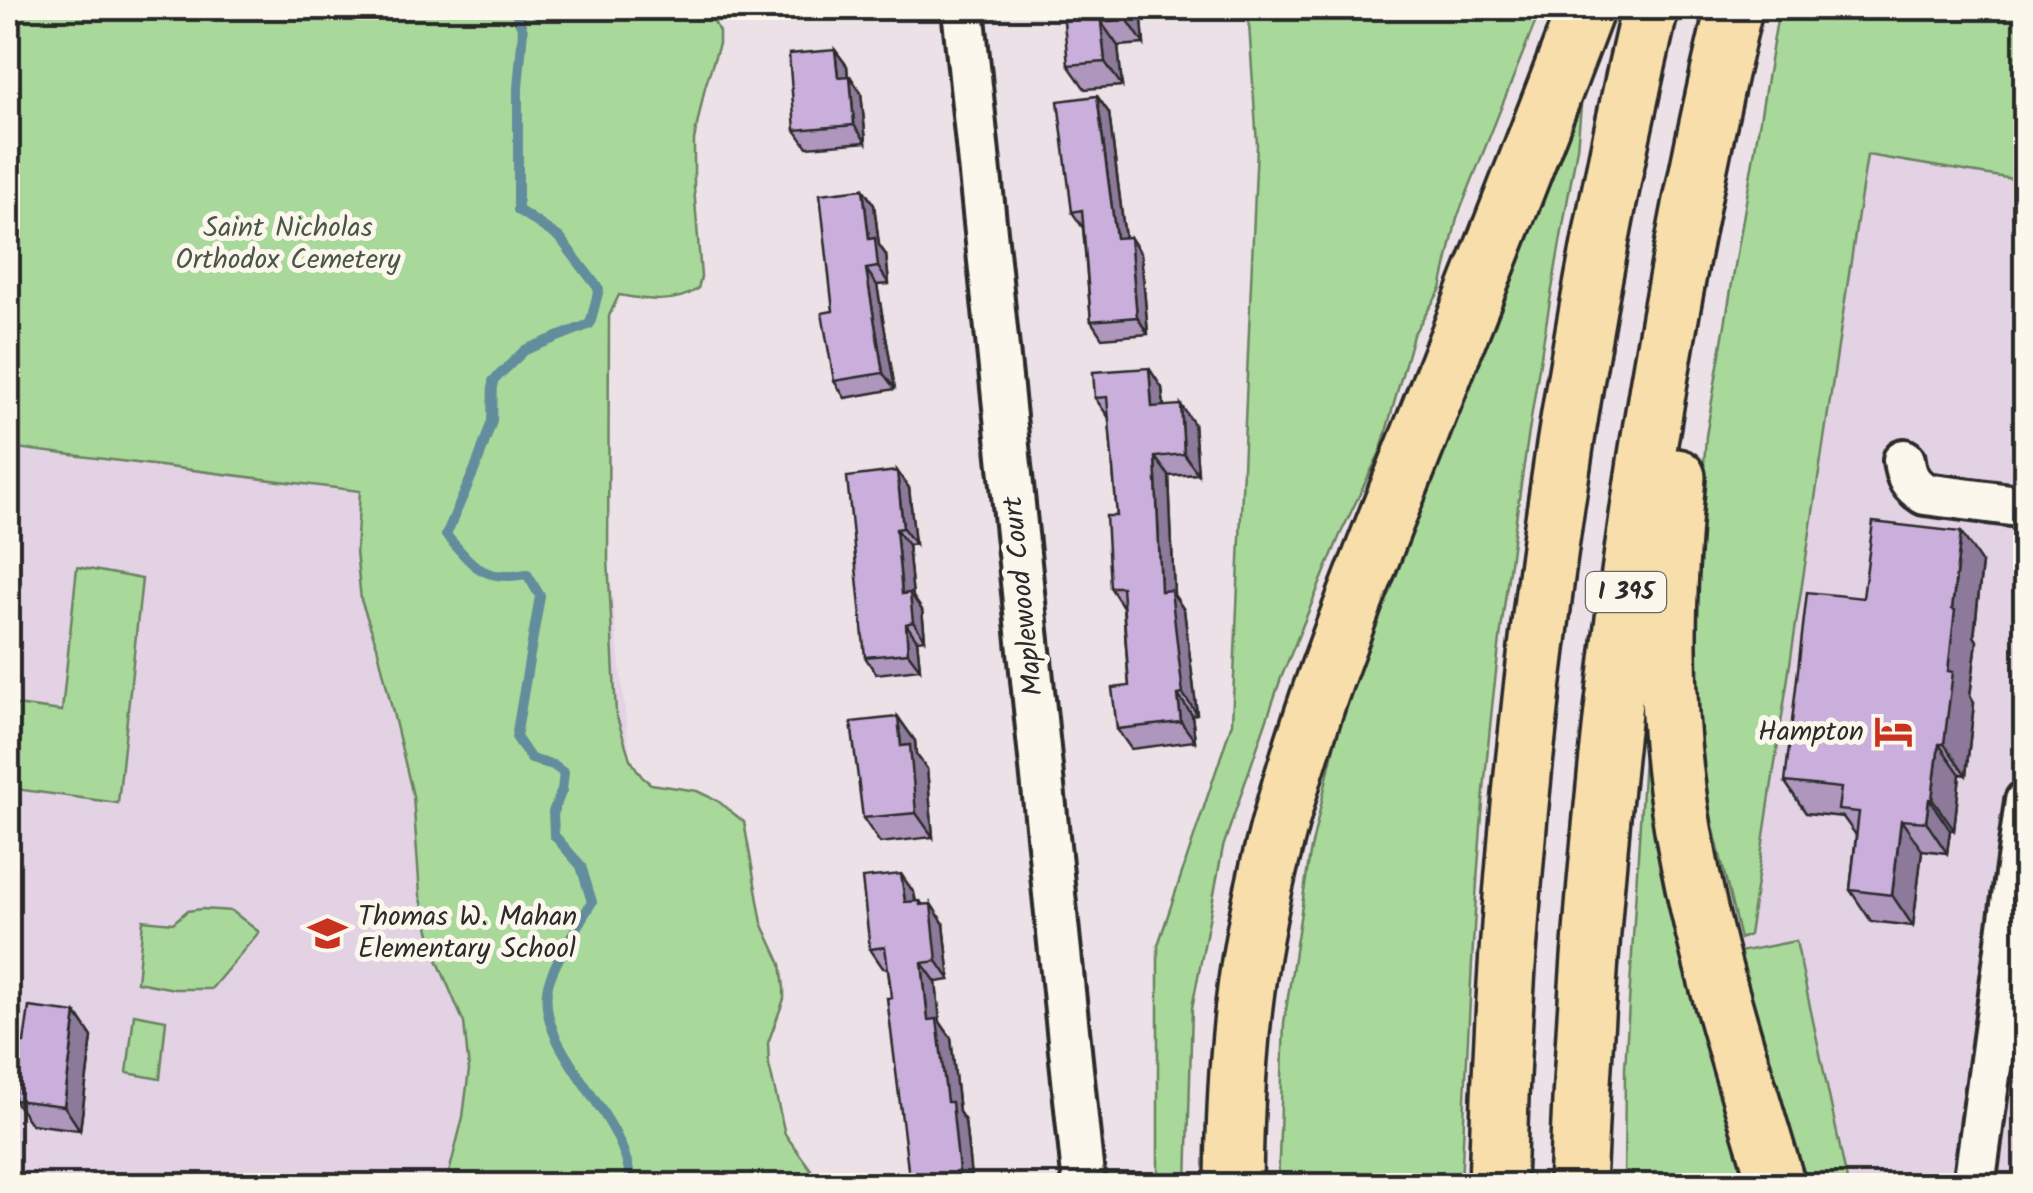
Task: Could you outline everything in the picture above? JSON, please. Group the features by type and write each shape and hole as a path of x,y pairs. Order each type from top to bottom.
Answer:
{"highway":[{"path":"1234,1186 1238,1064 1247,977 1300,752 1344,628 1586,8"},
{"name":"I 395","path":"1497,1186 1513,904 1541,630 1588,316 1650,8"},
{"name":"I 395","path":"1578,1186 1590,952 1614,696 1634,538 1668,330 1734,8"},
{"path":"1668,330 1679,429 1668,613 1676,788 1700,906 1777,1186"}],"street":[{"name":"Maplewood Court","path":"964,8 1084,1186"},
{"path":"1904,460 1913,486 1924,494 2026,507"},
{"path":"1974,1186 2026,802"}],"shaded area":[{"path":"1867,154 2025,181 2023,1185 1807,1185 1739,952 1740,939 1749,934"},
{"name":"Thomas W. Mahan Elementary School","path":"8,447 604,519 668,1107 697,1185 8,1186"}],"green space":[{"name":"Saint Nicholas Orthodox Cemetery","path":"8,8 708,8 719,32 719,44 694,140 701,277 698,289 669,299 619,295 609,316 608,559 616,714 630,759 642,777 651,784 697,791 718,801 744,822 762,923 781,964 784,988 784,999 768,1043 769,1065 785,1134 822,1185 446,1185 463,1117 469,1070 464,1023 436,957 420,895 413,796 377,646 361,600 356,551 360,491 8,447"},
{"path":"1248,8 1541,8 1457,218 1441,289 1413,335 1381,450 1340,535 1281,678 1223,847 1192,1008 1187,1185 1158,1185 1158,945 1232,723 1257,145"},
{"path":"1779,8 2025,8 2025,181 1867,155 1749,935 1740,939 1696,754 1693,619 1706,436"},
{"path":"1574,103 1581,106 1577,148 1522,475 1489,736 1474,928 1461,1185 1278,1186 1284,1023 1310,853 1337,734 1375,608"},
{"path":"77,567 142,579 118,803 8,788 8,704 62,711"},
{"path":"1644,757 1656,758 1761,1185 1624,1186 1625,1069"},
{"path":"187,911 232,911 259,932 211,989 174,989 137,982 143,920 173,923"},
{"path":"1796,941 1848,1185 1807,1185 1739,952"},
{"path":"134,1014 166,1020 160,1079 127,1073"}],"building":[{"path":"1126,8 1127,19 1101,22 1105,62 1068,65 1063,11"},
{"path":"835,50 838,77 850,76 854,125 795,130 789,54"},
{"path":"1097,96 1116,238 1130,237 1137,317 1091,321 1082,210 1072,212 1058,101"},
{"path":"863,189 869,239 875,238 878,267 866,269 883,373 834,381 822,313 833,311 820,194"},
{"path":"1149,368 1152,407 1181,405 1184,454 1155,457 1161,591 1171,590 1183,694 1178,695 1181,722 1117,729 1112,688 1129,686 1122,587 1110,587 1106,516 1117,516 1107,397 1095,398 1093,372"},
{"path":"897,471 903,528 896,529 902,594 910,593 913,622 906,624 908,653 865,657 847,477"},
{"name":"Hampton","path":"1873,522 1961,532 1948,671 1953,672 1944,744 1939,744 1926,822 1901,820 1892,895 1850,890 1859,812 1838,810 1841,788 1785,782 1807,592 1863,598"},
{"path":"898,717 901,746 910,745 916,813 863,818 851,722"},
{"path":"901,874 905,902 931,904 937,961 922,963 928,1020 937,1019 947,1102 952,1102 960,1181 976,1180 977,1186 902,1186 910,1185 887,998 892,998 885,947 870,949 862,878"},
{"path":"29,1007 76,1013 64,1106 14,1100 17,1043 24,1043"}],"waterway":[{"path":"514,8 523,30 518,88 518,210 560,238 599,289 590,324 525,350 493,381 492,421 446,535 480,569 499,576 527,574 540,596 516,737 531,759 553,765 564,773 553,812 554,835 581,866 592,902 553,971 547,991 548,1015 569,1062 615,1134 626,1159 631,1186"}],"place":[{"name":"Hampton","path":"1894,732"},
{"name":"Thomas W. Mahan Elementary School","path":"328,933"}]}
